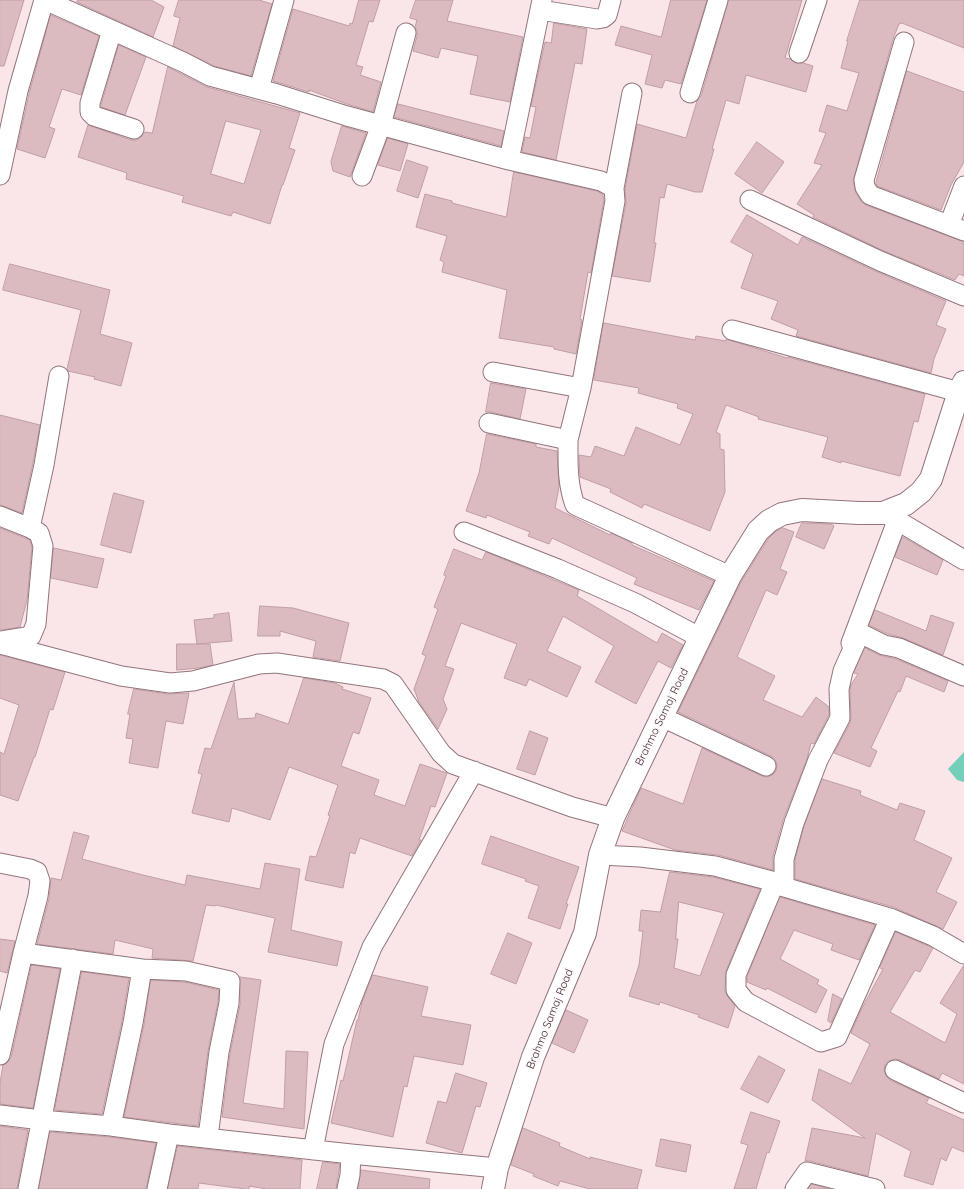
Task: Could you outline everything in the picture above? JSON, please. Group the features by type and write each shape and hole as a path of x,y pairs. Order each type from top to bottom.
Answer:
{"street":[{"path":"0,175 18,91 44,0 183,62 210,76 509,160 601,181 614,188"},
{"path":"259,89 284,0"},
{"path":"509,160 541,5 597,19 604,18 607,15 611,0"},
{"path":"690,93 718,0"},
{"path":"799,53 817,0"},
{"path":"112,30 90,103 90,112 94,116 134,130"},
{"path":"362,176 381,125 406,33"},
{"path":"904,42 864,180 865,187 870,195 957,228 964,186"},
{"path":"632,93 614,188 615,201 580,388 568,440 570,491 574,505 730,576"},
{"path":"750,200 880,261 964,296"},
{"path":"732,330 961,387"},
{"path":"492,372 580,388"},
{"path":"30,528 44,465 59,376"},
{"name":"Brahmo Samaj Road","path":"493,1189 497,1168 533,1057 585,933 600,855 613,818 730,576 758,531 768,521 782,514 802,510 859,513 890,517 921,492 931,479 961,387"},
{"path":"489,423 568,440"},
{"path":"0,516 39,533 43,546 36,624 31,636 0,642"},
{"path":"830,682 849,649 890,517 964,560"},
{"path":"464,532 558,569 635,603 701,638"},
{"path":"890,918 837,1037 821,1042 746,1002 736,990 736,975 780,885 784,859 794,823 818,760 840,718 839,690 843,672 860,633 884,645 899,648 964,676"},
{"path":"0,642 122,676 170,683 193,681 259,664 277,663 383,679 393,684 440,753 453,764 572,807 613,818"},
{"path":"662,717 766,766"},
{"path":"313,1150 334,1044 372,946 474,771"},
{"path":"600,855 640,857 715,866 890,918 933,936 964,954"},
{"path":"0,863 30,869 37,872 40,881 38,896 23,953 0,1055"},
{"path":"23,953 142,969 186,971 230,981 229,1003 219,1052 208,1137"},
{"path":"28,1189 74,959"},
{"path":"111,1126 133,1023 142,969"},
{"path":"895,1070 964,1104"},
{"path":"0,1115 111,1126 313,1150 497,1168"},
{"path":"157,1189 169,1134"},
{"path":"347,1189 350,1175 351,1154"},
{"path":"795,1189 807,1172 875,1189"}],"shaded area":[{"path":"964,752 964,782 957,780 948,769"}],"building":[{"path":"0,0 24,0 4,66 0,66"},
{"path":"78,0 151,0 164,7 153,37 77,2"},
{"path":"179,0 259,0 272,4 251,76 214,66 173,46 180,18 174,16"},
{"path":"359,0 380,0 373,22 369,21 356,65 363,67 360,75 381,82 373,112 309,90 309,92 273,81 293,9 349,26 350,23 352,24"},
{"path":"416,0 453,0 447,21 523,37 510,102 470,94 478,56 441,48 438,58 413,51 417,36 415,27 417,20 410,18"},
{"path":"671,0 707,0 681,84 665,80 662,88 645,84 652,55 615,45 621,26 661,37"},
{"path":"729,0 802,0 785,58 796,63 803,63 813,66 806,92 746,75 739,104 726,100 702,192 695,192 667,184 664,198 660,197 654,243 656,243 650,282 612,276 626,203 625,189 637,124 686,138 697,101 701,96"},
{"path":"860,0 964,0 964,48 902,23 899,24 893,39 853,181 856,193 861,201 866,205 964,242 964,276 959,274 955,280 884,251 813,217 814,215 797,204 822,165 814,163 826,133 819,131 827,105 847,111 859,73 841,68 847,41"},
{"path":"51,15 99,36 81,95 62,89 49,127 55,129 45,158 17,149 29,94"},
{"path":"554,23 587,29 582,64 575,63 556,160 522,152 525,137 530,138 536,107 531,106 545,42 551,43"},
{"path":"119,45 146,57 125,115 101,107"},
{"path":"168,67 207,87 300,113 289,148 295,150 270,224 233,212 231,216 182,202 184,196 126,179 127,173 78,157 88,125 131,140 137,140 145,132 152,133","holes":["226,121 261,130 244,184 211,174"]},
{"path":"907,71 964,92 964,162 951,185 941,210 877,186 876,183"},
{"path":"398,104 504,131 501,146 394,117"},
{"path":"342,126 366,133 350,177 333,171 331,162"},
{"path":"388,138 408,144 400,171 378,165"},
{"path":"757,142 784,162 762,193 735,174"},
{"path":"407,160 428,167 418,198 397,191"},
{"path":"514,172 597,191 603,195 604,200 591,273 588,272 580,319 582,320 576,354 554,349 554,347 499,338 507,290 442,272 444,262 440,260 447,236 416,227 425,194 452,201 452,203 506,217"},
{"path":"747,215 798,245 802,237 875,271 946,301 936,325 946,329 934,359 931,373 796,336 798,330 771,319 778,301 741,288 753,254 731,242"},
{"path":"10,264 110,290 100,334 132,343 121,386 94,379 95,377 68,371 67,369 81,310 3,290"},
{"path":"604,323 695,340 696,336 726,341 726,339 787,358 788,357 925,394 918,422 914,421 900,476 841,461 841,463 822,457 828,437 758,419 759,417 726,405 716,432 720,434 720,449 724,450 725,492 710,531 644,504 642,508 610,492 611,489 580,477 579,455 591,457 595,446 624,456 636,427 680,445 693,414 677,408 678,404 638,393 639,388 594,380"},
{"path":"491,383 526,389 520,419 486,412"},
{"path":"0,415 40,425 22,513 0,505"},
{"path":"487,434 536,444 536,447 557,451 559,487 555,508 610,535 611,533 632,543 632,545 714,581 699,610 634,584 637,578 552,538 549,544 528,536 530,532 487,515 486,518 466,511 479,473"},
{"path":"114,493 144,501 131,553 101,545"},
{"path":"802,523 831,524 834,526 824,549 796,537"},
{"path":"0,528 30,540 32,547 27,600 20,627 2,630 0,629"},
{"path":"783,528 794,532 780,569 787,572 777,595 766,590 737,657 775,676 763,700 802,717 816,697 829,707 829,715 814,744 811,743 807,759 783,820 773,856 773,870 718,855 675,850 622,831 641,788 683,804 702,748 762,776 767,777 776,771 777,765 775,759 771,756 678,712 741,582 768,539 776,531"},
{"path":"903,537 943,560 937,575 895,557"},
{"path":"54,548 104,559 97,588 51,578"},
{"path":"454,549 482,560 486,552 579,590 577,596 657,643 662,633 683,645 671,668 658,661 636,704 595,682 614,646 563,616 547,651 581,667 567,697 529,679 526,686 504,678 517,644 461,623 445,666 454,669 443,699 447,709 438,729 419,702 414,689 426,656 422,654 438,609 434,607 446,576 444,575"},
{"path":"260,606 293,608 349,623 340,661 313,657 316,641 280,631 280,636 258,636"},
{"path":"875,610 926,631 931,615 954,623 943,655 903,638 888,634 869,625"},
{"path":"229,613 232,641 197,644 194,620 214,618 214,615"},
{"path":"177,644 210,644 213,665 177,670"},
{"path":"865,648 879,655 896,659 948,681 944,692 906,676 900,692 898,691 871,748 877,751 870,767 834,753 850,723 851,685 858,674 854,673"},
{"path":"0,655 65,672 53,710 50,709 35,757 18,801 0,795 0,752 4,754 19,705 0,698"},
{"path":"304,678 335,683 343,687 342,689 371,698 359,734 353,732 341,766 379,780 374,795 405,806 420,764 447,773 435,807 431,806 419,840 421,840 412,856 360,838 355,854 350,852 343,888 305,880 310,856 316,857 330,816 328,815 338,785 289,767 270,820 232,808 229,822 192,813 202,774 198,773 205,748 211,749 234,682 238,719 255,718 256,713 288,724"},
{"path":"134,689 168,694 189,693 183,724 166,721 158,768 129,763 133,739 126,738 130,714 128,714"},
{"path":"530,731 548,738 535,775 517,769"},
{"path":"822,779 861,791 860,795 897,810 900,803 925,811 914,840 952,858 936,892 957,902 943,929 893,907 795,879 795,860 804,826"},
{"path":"74,832 89,836 82,859 185,885 187,875 260,889 265,863 300,869 291,930 342,942 337,966 268,952 275,918 216,905 206,905 193,961 152,958 153,949 115,940 113,954 37,944 49,899 51,878 61,880"},
{"path":"491,836 579,867 566,904 568,904 560,929 528,918 539,886 525,881 526,879 482,864"},
{"path":"670,872 713,877 760,889 726,971 725,991 735,1006 728,1028 698,1017 699,1015 660,1002 659,1005 629,996 639,965 643,931 639,931 641,910 660,912","holes":["679,902 724,913 700,976 674,968 678,939 676,939"]},
{"path":"780,897 875,925 859,960 831,950 833,944 794,930 780,959 819,980 817,984 827,990 816,1013 767,988 766,990 747,982 747,977"},
{"path":"896,932 933,948 920,972 915,970 890,1012 945,1043 957,1014 940,1003 964,965 964,1084 942,1073 939,1079 895,1059 888,1061 884,1070 886,1076 890,1080 929,1098 926,1103 964,1120 964,1152 952,1147 946,1161 941,1158 933,1185 904,1176 911,1151 876,1133 868,1176 805,1161 812,1128 865,1138 812,1100 819,1069 851,1084 870,1044 851,1033 861,1010 883,969 880,968"},
{"path":"508,933 532,943 516,984 491,974"},
{"path":"0,939 15,941 7,973 0,971"},
{"path":"32,965 60,969 33,1108 0,1104 0,1083 3,1065 8,1062 11,1057"},
{"path":"82,972 129,978 122,1021 102,1114 55,1110"},
{"path":"373,975 428,987 421,1016 471,1025 463,1065 414,1056 407,1087 404,1086 393,1137 331,1123 341,1080 343,1081 362,1002"},
{"path":"240,977 261,980 243,1103 284,1109 286,1051 308,1052 304,1129 222,1117 230,1054 240,1005"},
{"path":"151,980 185,982 219,990 208,1051 198,1126 124,1117 144,1025"},
{"path":"833,994 842,999 831,1023 828,1021"},
{"path":"566,1010 588,1020 574,1053 552,1043"},
{"path":"759,1056 785,1070 768,1103 741,1089"},
{"path":"456,1073 487,1083 480,1107 476,1106 462,1153 426,1143 438,1101 446,1103"},
{"path":"751,1112 780,1121 769,1153 767,1152 756,1189 734,1189 748,1145 741,1143"},
{"path":"0,1126 28,1130 17,1189 0,1189"},
{"path":"523,1128 560,1143 559,1146 590,1159 590,1157 642,1170 637,1189 590,1189 560,1181 558,1186 511,1165"},
{"path":"50,1132 110,1137 156,1143 146,1189 39,1189"},
{"path":"661,1139 691,1145 686,1172 656,1166"},
{"path":"178,1146 302,1160 300,1189 267,1189 249,1186 249,1189 245,1189 199,1183 198,1189 168,1189"},
{"path":"323,1162 340,1164 336,1189 317,1189"},
{"path":"361,1170 430,1179 429,1189 358,1189"},
{"path":"812,1184 830,1189 808,1189"}]}
